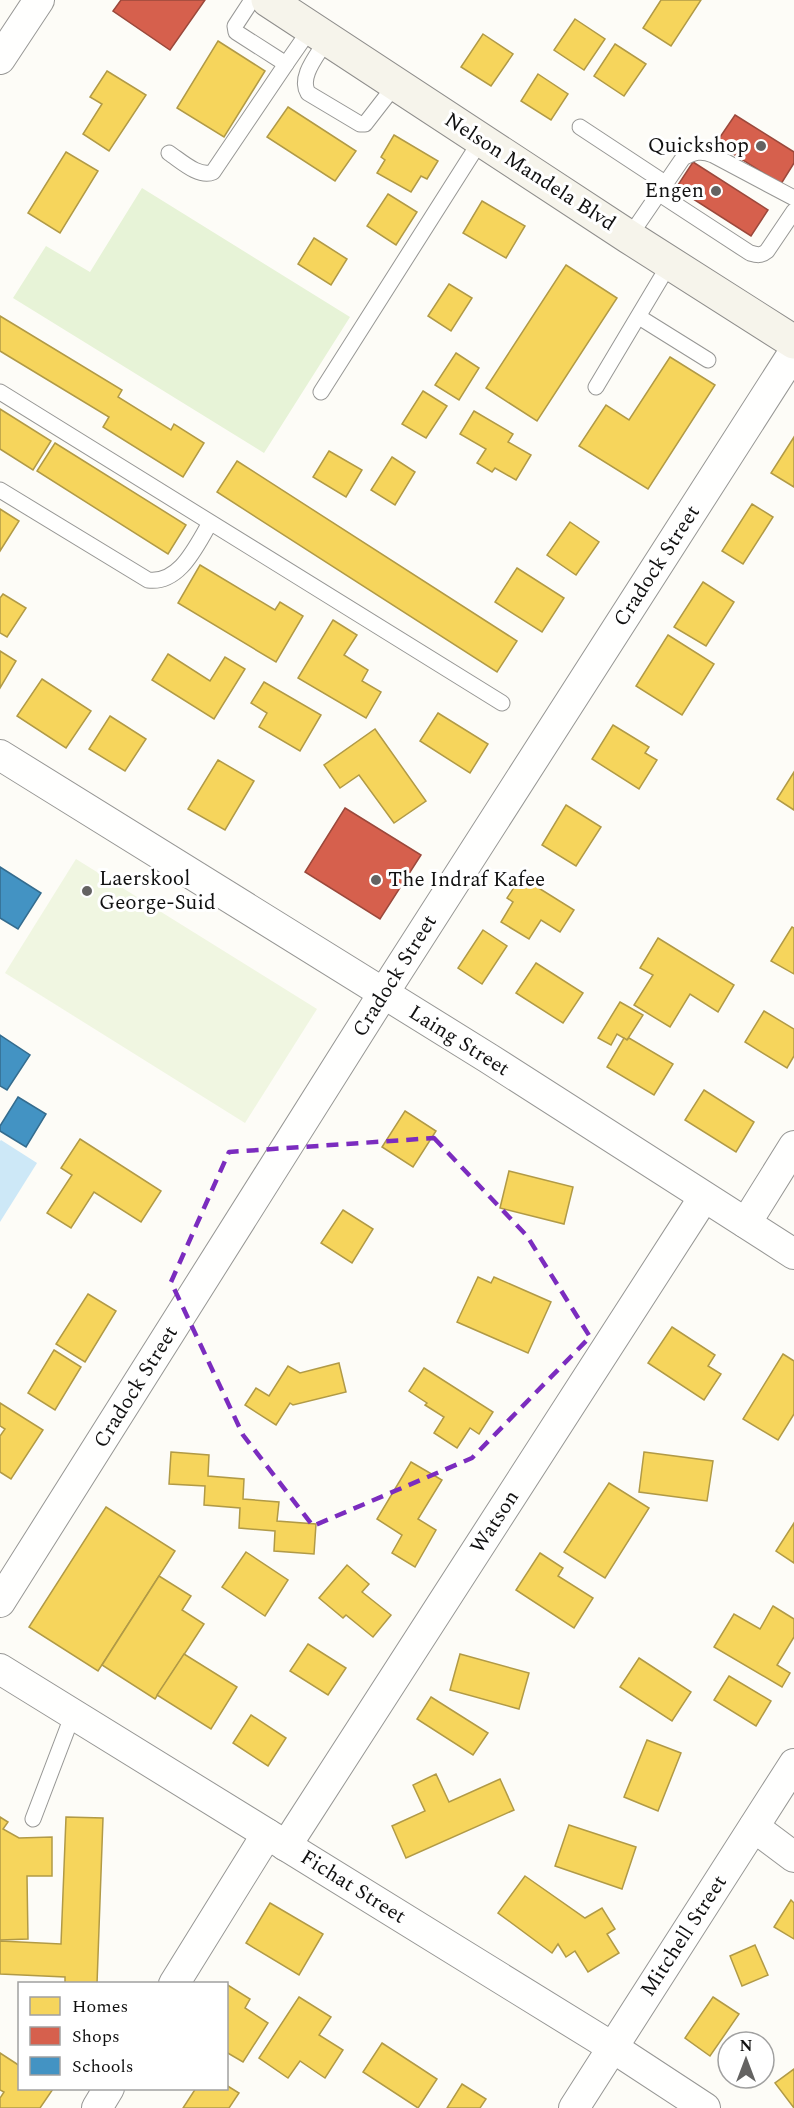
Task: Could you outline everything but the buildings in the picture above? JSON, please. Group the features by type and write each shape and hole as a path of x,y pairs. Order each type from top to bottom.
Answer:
{"street":[{"path":"0,59 39,0"},
{"name":"Nelson Mandela Blvd","path":"268,0 629,237 794,342"},
{"name":"Cradock Street","path":"0,1602 383,994 794,352"},
{"name":"Laing Street","path":"0,755 488,1058 794,1254"},
{"path":"746,1223 794,1146"},
{"name":"Watson","path":"175,1982 277,1840 704,1197"},
{"name":"Fichat Street","path":"0,1669 612,2047 705,2108"},
{"name":"Mitchell Street","path":"574,2108 794,1764"},
{"path":"754,1827 794,1857"},
{"path":"97,2108 108,2090"}],"lane":[{"path":"252,0 235,26 236,32 286,64"},
{"path":"169,153 199,172 207,175 213,172 286,64 319,34"},
{"path":"319,34 305,78 304,86 308,93 360,124 365,124 396,84"},
{"path":"580,127 750,253 757,255 767,251 794,211"},
{"path":"321,392 481,140"},
{"path":"629,237 683,158 693,153 704,151 794,198"},
{"path":"596,387 670,263"},
{"path":"639,317 708,360"},
{"path":"0,392 502,703"},
{"path":"0,490 148,580 163,580 181,567 210,523"},
{"path":"33,1819 73,1714"}],"highlighted area":[{"path":"434,1138 527,1236 590,1337 472,1458 313,1526 243,1435 171,1282 229,1152"}],"green space":[{"path":"142,188 350,317 264,453 13,298 46,246 90,272"},
{"path":"76,859 317,1009 245,1123 5,973"}],"water":[{"path":"0,1141 37,1163 0,1222"}],"place":[{"name":"Quickshop","path":"761,146"},
{"name":"Engen","path":"716,191"},
{"name":"The Indraf Kafee","path":"376,880"},
{"name":"Laerskool George-Suid","path":"87,891"}]}
